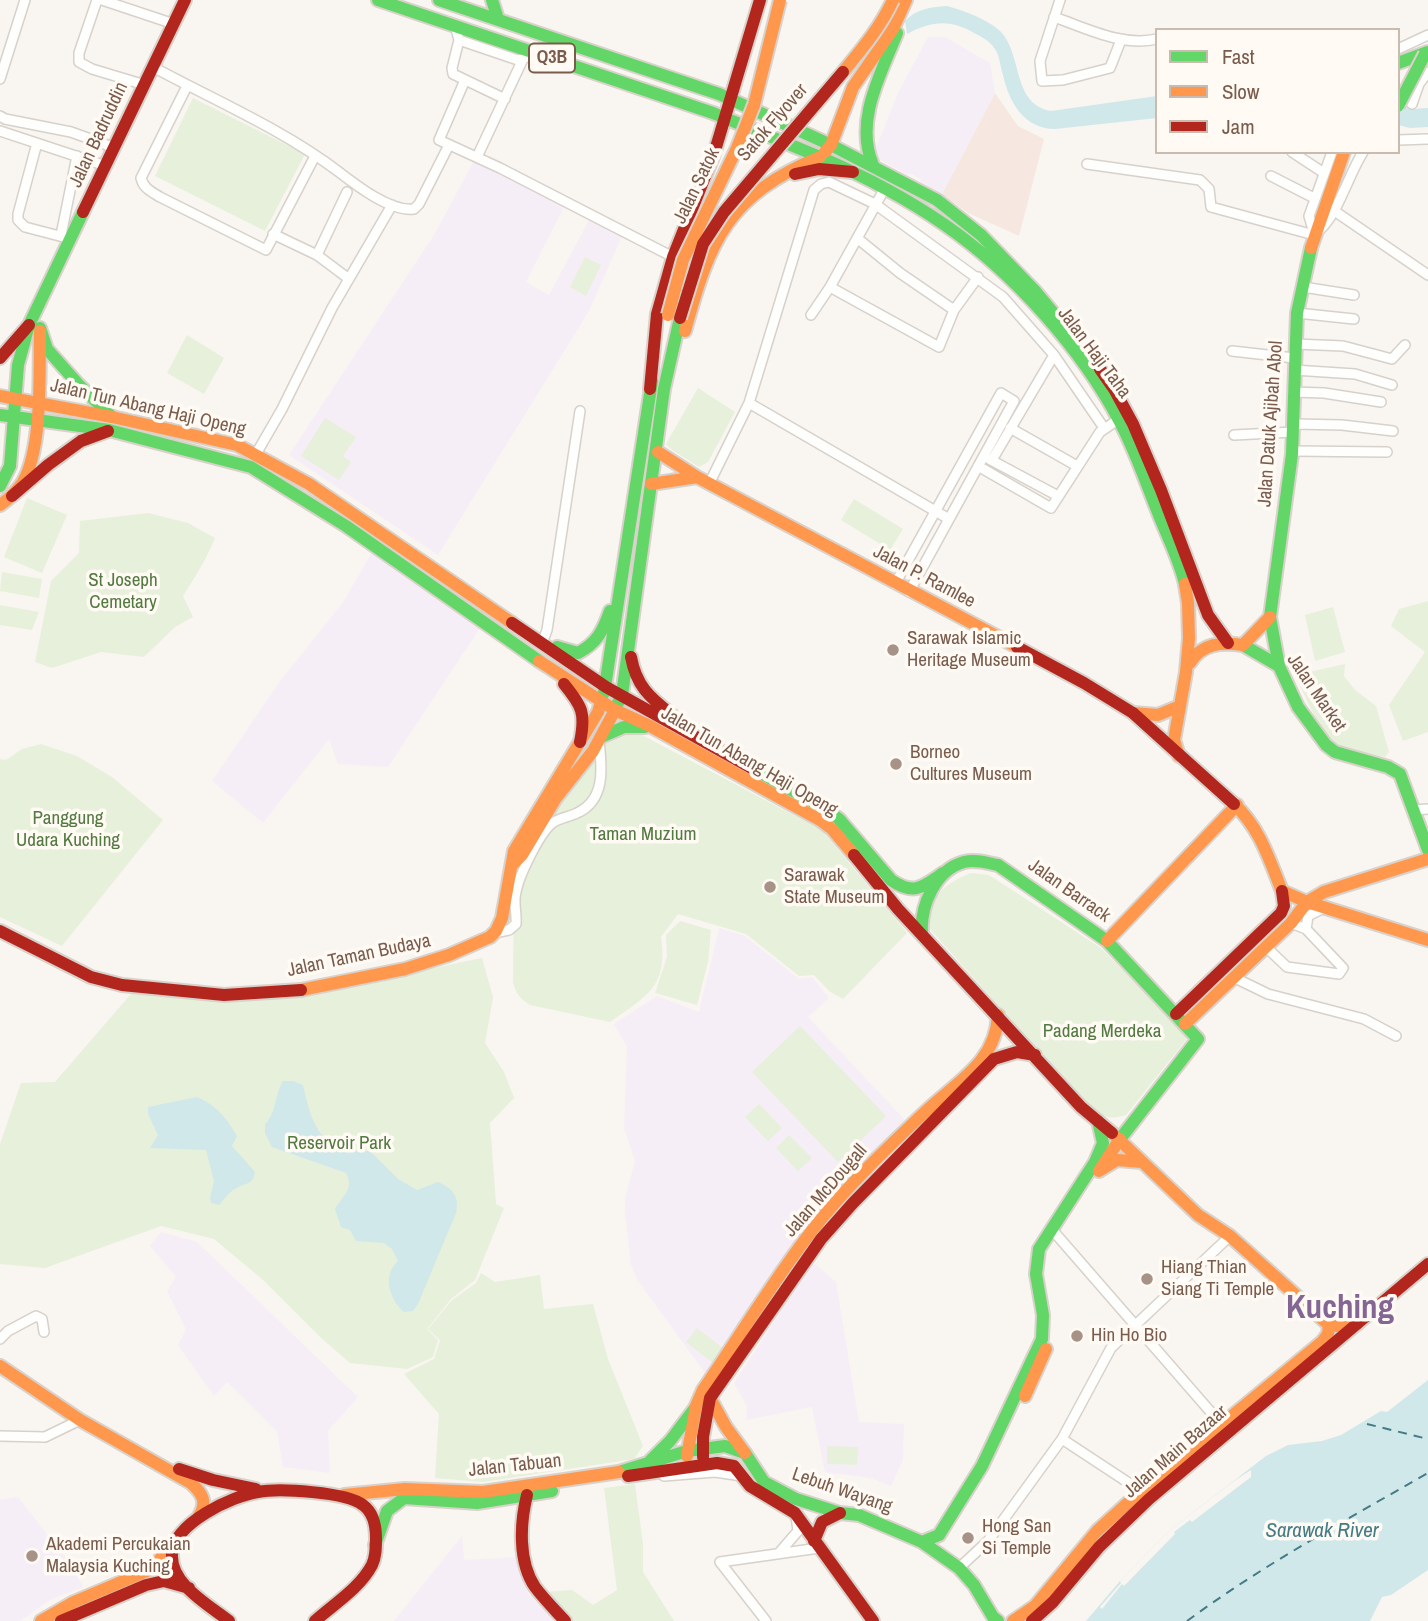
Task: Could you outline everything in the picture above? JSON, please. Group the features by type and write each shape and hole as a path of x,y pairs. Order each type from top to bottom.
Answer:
{"main road":[{"name":"Jalan Badruddin","path":"6,416 14,398 18,365 35,327 66,237 106,166 185,0"},
{"name":"Q3B","path":"378,0 455,25 528,55 726,117"},
{"name":"Jalan Haji Taha","path":"439,0 468,4 498,19 732,99 873,165 937,200 981,235 1036,292 1087,351 1114,389 1133,424 1161,490 1208,615 1228,643"},
{"path":"492,0 498,19"},
{"name":"Jalan Satok","path":"607,687 650,389 657,314 673,257 714,154 760,0"},
{"name":"Jalan Satok","path":"622,695 683,260 737,148 754,105 780,0"},
{"name":"Satok Flyover","path":"674,317 703,244 718,221 737,195 871,39 893,0"},
{"path":"820,157 831,145 853,87 893,29 904,6"},
{"path":"873,165 864,147 864,128 904,6"},
{"path":"1400,62 1427,53"},
{"path":"1400,102 1427,53"},
{"name":"Jalan Haji Taha","path":"726,117 853,172 922,209 970,244 1013,285 1087,370 1119,419 1184,578 1190,642 1174,740 1179,756"},
{"name":"Jalan Datuk Ajibah Abol","path":"1279,666 1270,617 1292,451 1297,313 1314,234 1341,154"},
{"name":"Jalan Satok","path":"654,467 683,337 704,267 716,240 729,219 755,190 770,180 820,157"},
{"path":"770,180 819,169 853,172"},
{"name":"Jalan Satok","path":"650,389 674,317"},
{"name":"Jalan Badruddin","path":"35,327 36,420"},
{"path":"0,358 35,327 47,349 112,417"},
{"name":"Jalan Tun Abang Haji Openg","path":"0,396 112,417 237,445 256,454 332,498 607,687 839,819 891,880 902,888 919,888 943,873"},
{"path":"0,486 10,466 6,416"},
{"name":"Jalan Tun Abang Haji Openg","path":"6,416 109,430 251,467 412,571 601,702 650,726 820,820 832,829 898,909 1097,1121 1120,1139 1198,1214 1230,1236 1329,1325"},
{"path":"12,496 24,479 36,420"},
{"path":"0,505 81,441 109,430"},
{"name":"Jalan P. Ramlee","path":"658,452 709,484 1084,683 1133,713 1247,816 1259,834 1282,891"},
{"path":"652,484 697,477"},
{"path":"543,641 578,653 595,645 603,634 622,576"},
{"path":"1186,670 1195,654 1210,645 1243,645 1270,617"},
{"path":"629,638 635,681 644,694 717,748"},
{"name":"Jalan Market","path":"1243,645 1279,666 1298,708 1326,745 1335,752 1388,767 1399,774 1428,850"},
{"path":"555,672 584,711 580,742"},
{"path":"494,933 502,918 514,851 580,742 607,687"},
{"path":"512,865 522,855 556,798 600,739 622,695"},
{"path":"1133,713 1150,717 1169,713 1180,706"},
{"path":"600,739 624,727 650,726"},
{"path":"1107,941 1237,805"},
{"path":"1180,1019 1266,947 1291,923 1307,902 1324,892 1428,859"},
{"name":"Jalan Barrack","path":"943,873 964,862 980,861 998,865 1107,941 1198,1037 1198,1042 1120,1139"},
{"path":"922,934 920,918 924,906 943,873"},
{"path":"1282,891 1307,902 1428,940"},
{"path":"1180,1019 1281,913 1284,906 1282,891"},
{"path":"1324,892 1322,902 1326,908"},
{"name":"Jalan Taman Budaya","path":"0,931 91,977 122,985 224,995 315,988 405,969 449,955 494,933"},
{"name":"Jalan McDougall","path":"688,1467 687,1451 696,1406 703,1390 814,1228 935,1101 988,1055 999,1030 998,1015"},
{"name":"Jalan McDougall","path":"704,1465 703,1437 710,1398 821,1239 994,1059 1017,1052 1035,1055"},
{"path":"922,1542 939,1535 982,1466 1042,1339 1043,1306 1035,1284 1035,1265 1039,1249 1094,1162 1103,1143 1097,1121"},
{"path":"942,1556 943,1545 989,1469 1050,1338 1052,1315 1042,1263 1055,1233 1120,1139"},
{"path":"1099,1171 1123,1158 1144,1162"},
{"name":"Jalan Main Bazaar","path":"1032,1621 1064,1591 1106,1538 1149,1499 1428,1265"},
{"path":"1329,1325 1347,1327 1357,1324"},
{"name":"Jalan Main Bazaar","path":"1013,1621 1035,1606 1097,1531 1141,1491 1322,1342 1328,1334 1329,1325"},
{"path":"0,1366 80,1420 158,1463 202,1492 205,1509 191,1526"},
{"name":"Lebuh Wayang","path":"710,1398 726,1427 764,1482 796,1499 840,1513 859,1515 922,1542 959,1568 974,1585 995,1620"},
{"path":"643,1469 670,1441 696,1406"},
{"path":"703,1450 725,1446 745,1453"},
{"name":"Jalan Tabuan","path":"315,1621 372,1563 386,1511 404,1498 477,1503 527,1495 643,1469 687,1451 703,1450"},
{"path":"158,1463 261,1491"},
{"name":"Lebuh Wayang","path":"704,1465 717,1463 734,1466 750,1486 795,1513 873,1621"},
{"name":"Jalan Tabuan","path":"261,1491 344,1495 405,1489 483,1492 643,1469 704,1465"},
{"path":"41,1621 74,1602 147,1572 175,1539 217,1506 250,1492 261,1491"},
{"path":"344,1495 358,1501 371,1515 376,1528 376,1545"},
{"path":"527,1495 521,1520 526,1570 535,1587 565,1621"},
{"path":"817,1545 822,1522 840,1513"},
{"path":"175,1539 171,1553 173,1566 189,1588 229,1621"},
{"path":"61,1621 146,1585 164,1581 189,1588"}],"street":[{"path":"0,79 25,0"},
{"path":"97,0 79,52 79,62 92,69 145,85"},
{"path":"102,0 174,24"},
{"path":"1060,0 1040,61 1042,81 1063,80 1110,68 1121,40"},
{"path":"1054,17 1121,40 1139,42 1155,39"},
{"path":"455,25 459,40 453,74 505,99"},
{"path":"1400,48 1428,36"},
{"path":"459,40 518,60 528,55"},
{"path":"477,157 528,55"},
{"path":"153,67 251,117 359,187 392,205 409,209 419,204 449,145"},
{"path":"1400,95 1412,104 1419,84 1428,72"},
{"path":"465,80 439,140 673,257"},
{"path":"187,86 141,178 142,184 160,197 266,250 315,156"},
{"path":"0,116 71,132 115,148"},
{"path":"0,131 106,166"},
{"path":"1400,140 1428,139"},
{"path":"37,143 18,214 18,220 25,227 66,237 77,156"},
{"path":"1295,154 1324,173"},
{"path":"1314,234 1309,216 1314,198 1324,173 1340,154"},
{"path":"1087,164 1200,180 1209,189 1211,207 1314,234 1327,225 1362,154"},
{"path":"1271,176 1314,198"},
{"path":"709,484 748,403 814,190 829,182 875,204 1003,297 1054,355 1104,428"},
{"path":"811,315 830,287 886,188"},
{"path":"317,255 347,192"},
{"path":"256,454 349,279 392,205"},
{"path":"1333,210 1428,275"},
{"path":"273,234 317,255 349,279"},
{"path":"857,238 900,273 954,310"},
{"path":"830,287 939,347 954,310 978,277"},
{"path":"1303,286 1354,295"},
{"path":"1297,313 1354,319"},
{"path":"1295,344 1343,346 1392,359 1405,345"},
{"path":"1232,351 1355,374 1392,385"},
{"path":"909,592 978,466 988,458 1010,428 1054,355"},
{"path":"1293,392 1324,393 1381,402"},
{"path":"895,584 1002,393 1014,401 988,458"},
{"path":"748,403 949,519"},
{"path":"543,641 547,630 580,411"},
{"path":"978,466 1051,508 1104,428 1119,419"},
{"path":"1234,435 1342,425 1393,431"},
{"path":"1010,428 1077,466"},
{"path":"1292,451 1387,452"},
{"path":"988,458 1058,496"},
{"path":"494,933 509,930 516,924 516,891 522,874 545,832 552,824 580,812 589,805 599,790 603,771 600,739"},
{"path":"1413,810 1428,808"},
{"path":"1306,929 1308,916 1326,908"},
{"path":"1266,947 1287,967 1339,974 1342,968 1306,929 1291,923"},
{"path":"1233,977 1268,994 1364,1019 1396,1036"},
{"path":"1055,1233 1222,1425"},
{"path":"959,1568 988,1541 1062,1439 1109,1351 1230,1236"},
{"path":"0,1339 8,1331 36,1316 42,1319 44,1332"},
{"path":"0,1436 45,1437 80,1420"},
{"path":"1062,1439 1141,1491"},
{"path":"643,1469 645,1478 715,1472 742,1476"},
{"path":"779,1553 798,1531 795,1513"},
{"path":"766,1621 720,1562 817,1545"}],"shaded area":[{"path":"928,37 945,37 990,63 995,93 942,194 920,182 921,179 873,156 898,93"},
{"path":"995,93 1018,126 1044,139 1019,236 968,213 942,194"},
{"path":"474,161 564,207 526,282 549,295 589,220 622,236 589,311 438,555 289,455 434,235"},
{"path":"373,550 482,625 388,767 338,764 329,739 263,823 212,781 278,684 344,601"},
{"path":"719,928 745,936 799,979 812,977 829,998 808,1017 905,1120 809,1221 708,1377 638,1281 631,1265 625,1198 635,1161 624,1128 627,1047 614,1024 657,996 699,1012"},
{"path":"161,1232 197,1242 358,1397 328,1431 330,1473 283,1467 277,1432 227,1382 214,1396 178,1345 186,1329 167,1291 176,1277 150,1246"},
{"path":"813,1262 836,1282 859,1422 904,1424 903,1460 891,1486 870,1478 825,1472 812,1407 746,1420 747,1406 734,1383"},
{"name":"Akademi Percukaian Malaysia Kuching","path":"18,1497 73,1567 83,1587 50,1600 20,1621 0,1621 0,1500"},
{"path":"462,1536 464,1560 518,1557 528,1594 556,1621 394,1621"}],"green space":[{"path":"193,98 305,154 265,231 155,176"},
{"path":"585,257 601,265 586,296 570,287"},
{"path":"187,335 224,358 204,394 167,373"},
{"path":"698,388 735,412 708,462 699,467 666,444"},
{"path":"325,418 356,437 343,456 351,462 339,480 301,456"},
{"path":"27,498 67,515 42,573 4,557"},
{"path":"854,499 903,529 890,550 841,520"},
{"name":"St Joseph Cemetary","path":"148,513 188,523 215,538 183,596 193,617 175,627 144,657 101,652 52,668 35,662 51,581 79,553 80,521"},
{"path":"2,572 42,579 39,598 0,591"},
{"path":"1428,601 1428,732 1403,741 1389,705 1425,652 1391,626 1399,609"},
{"path":"0,605 39,612 32,630 0,625"},
{"path":"1333,607 1345,652 1315,661 1305,615"},
{"path":"1345,664 1344,676 1355,690 1376,706 1389,752 1385,757 1351,750 1333,741 1314,714 1296,675"},
{"name":"Taman Muzium","path":"626,733 642,735 822,830 907,933 843,999 829,991 814,975 799,976 746,934 678,914 661,937 661,968 658,979 644,997 610,1022 527,1003 517,993 513,982 514,888 518,871 525,853 557,804 593,758 611,738"},
{"name":"Panggung Udara Kuching","path":"41,744 77,756 112,777 163,820 62,946 0,917 0,759 6,760 22,749"},
{"name":"Padang Merdeka","path":"971,873 989,875 1101,948 1186,1034 1186,1040 1126,1115 1106,1116 1088,1106 929,928 931,908 939,893 952,882"},
{"path":"680,921 711,930 708,962 697,1005 655,993 667,957 666,935"},
{"name":"Reservoir Park","path":"482,958 493,997 485,1043 504,1072 514,1098 490,1123 496,1204 504,1208 475,1280 451,1299 427,1329 438,1340 433,1357 407,1369 350,1363 262,1279 214,1239 161,1226 45,1268 0,1264 0,1144 21,1083 55,1082 137,987 179,997 255,997 331,988"},
{"path":"800,1026 886,1116 838,1162 752,1072"},
{"path":"759,1104 782,1128 768,1141 745,1117"},
{"path":"789,1135 812,1158 798,1171 776,1148"},
{"path":"481,1273 495,1282 540,1275 544,1309 593,1304 608,1359 643,1446 634,1459 483,1482 435,1478 439,1414 404,1374 434,1359 440,1340 428,1329 452,1300 476,1283"},
{"path":"697,1328 724,1349 713,1363 686,1342"},
{"path":"827,1446 858,1447 857,1465 827,1464"},
{"path":"635,1484 643,1544 643,1572 674,1621 572,1621 545,1592 572,1590 593,1605 617,1590 604,1488"}],"water":[{"path":"947,6 983,19 996,27 1013,53 1024,89 1039,107 1051,111 1155,96 1155,118 1055,129 1035,124 1014,104 997,52 986,40 965,28 940,23 924,26 907,34 905,21 909,17 935,7"},
{"path":"1400,106 1410,109 1428,108 1428,127 1400,126"},
{"path":"283,1081 303,1085 311,1116 328,1142 348,1151 370,1151 398,1179 417,1190 438,1182 454,1193 456,1213 413,1311 404,1312 391,1294 390,1273 398,1261 392,1249 384,1243 356,1241 350,1230 341,1227 335,1209 348,1188 346,1173 272,1147 265,1133 265,1124 272,1114"},
{"path":"197,1097 216,1108 225,1118 237,1136 232,1146 255,1172 251,1181 233,1190 219,1205 211,1203 214,1181 206,1150 150,1148 158,1135 148,1114 148,1107"},
{"name":"Sarawak River","path":"1428,1380 1428,1570 1391,1595 1382,1597 1370,1621 1086,1621 1120,1581 1170,1530 1266,1456 1288,1445 1322,1441 1341,1435 1381,1411 1387,1412"}],"pier":[{"path":"1251,1470 1251,1477 1192,1522 1190,1520 1174,1532 1124,1586 1122,1584 1102,1609 1100,1607 1120,1581 1170,1530"}],"ferry route":[{"path":"1367,1424 1428,1439"},
{"path":"1187,1621 1275,1562 1428,1473"}],"traffic: fast":[{"path":"378,0 713,113 820,157"},
{"path":"439,0 719,94 831,145"},
{"path":"492,0 498,19"},
{"path":"873,165 866,132 868,115 877,81 897,33"},
{"path":"1400,62 1428,52"},
{"path":"1400,102 1425,54"},
{"path":"831,145 937,200 981,235 1036,292 1100,369"},
{"path":"820,157 884,188 945,225 996,265 1044,314 1086,367 1120,422 1176,555 1185,584"},
{"path":"0,486 10,466 18,365 29,325 83,212"},
{"path":"1279,666 1270,617 1292,454 1297,313 1311,248"},
{"path":"618,703 622,695 664,389 680,318"},
{"path":"40,328 47,349 112,417"},
{"path":"604,693 652,381"},
{"path":"0,415 109,430 251,467 346,526 539,661"},
{"path":"557,647 578,653 585,649 598,636 610,611"},
{"path":"1243,645 1279,666 1298,707 1326,745 1335,752 1388,767 1400,774 1428,850"},
{"path":"601,737 624,727 645,727"},
{"path":"757,771 839,819 891,880 899,885 918,888 943,873"},
{"path":"922,934 927,901 937,881 954,866 973,861 998,865 1107,941 1198,1039 1120,1139"},
{"path":"922,1542 939,1535 982,1466 1042,1339 1043,1315 1036,1274 1039,1249 1095,1162 1103,1143 1098,1121"},
{"path":"650,1461 670,1441 695,1408"},
{"path":"619,1472 687,1451 725,1446 745,1453 764,1482 796,1499 840,1513 859,1515 922,1542 959,1568 998,1621"},
{"path":"375,1545 387,1511 404,1498 477,1503 552,1491"}],"traffic: slow":[{"path":"668,315 683,260 737,148 754,105 780,0"},
{"path":"843,72 876,29 893,0"},
{"path":"825,152 831,145 853,87 893,29 906,0"},
{"path":"1311,248 1343,154"},
{"path":"685,331 704,270 727,224 743,204 764,187 820,157"},
{"path":"0,505 13,495 23,482 34,449 39,408 40,331"},
{"path":"0,396 112,417 237,445 309,484 512,623"},
{"path":"658,452 697,477 1017,647"},
{"path":"651,484 697,477"},
{"path":"1179,756 1174,740 1189,638 1185,584"},
{"path":"1190,663 1200,651 1213,645 1243,645 1270,617"},
{"path":"539,661 615,710 650,726 820,820 832,829 854,855"},
{"path":"301,990 405,969 449,955 490,937 502,918 514,851 598,712 601,702"},
{"path":"1133,713 1158,715 1180,706"},
{"path":"512,865 522,855 556,798 593,751 615,710"},
{"path":"1234,804 1251,823 1282,891 1307,902 1428,940"},
{"path":"1107,941 1237,805"},
{"path":"1185,1024 1291,923 1307,902 1324,892 1428,859"},
{"path":"687,1456 696,1406 703,1390 785,1267 853,1183 982,1059 996,1032 998,1015"},
{"path":"1112,1133 1198,1215 1230,1236 1329,1325 1347,1327 1357,1324"},
{"path":"1099,1171 1120,1139"},
{"path":"1099,1171 1117,1160 1142,1162"},
{"path":"1013,1621 1035,1606 1097,1531 1141,1491 1322,1342 1328,1334 1329,1325"},
{"path":"1025,1396 1046,1349"},
{"path":"0,1366 80,1420 191,1483 198,1490 203,1502 199,1516"},
{"path":"710,1398 745,1453"},
{"path":"344,1495 405,1489 483,1492 619,1472"},
{"path":"41,1621 74,1602 147,1571 175,1540"}],"traffic: jam":[{"path":"83,212 185,0"},
{"path":"650,389 657,314 673,257 714,154 760,0"},
{"path":"680,318 703,244 724,212 843,72"},
{"path":"795,174 819,169 853,172"},
{"path":"0,358 29,325"},
{"path":"1100,369 1133,424 1208,615 1228,643"},
{"path":"12,496 81,441 108,431"},
{"path":"512,623 606,687 757,771"},
{"path":"1017,647 1133,713 1234,804"},
{"path":"631,657 640,683 656,702 671,714"},
{"path":"564,684 581,710 583,724 580,742"},
{"path":"854,855 898,909 1081,1107 1112,1133"},
{"path":"1176,1014 1281,913 1284,906 1282,891"},
{"path":"0,931 91,977 122,985 224,995 301,990"},
{"path":"703,1457 703,1437 710,1398 821,1239 994,1059 1017,1052 1035,1055"},
{"path":"1032,1621 1053,1602 1099,1547 1149,1499 1428,1264"},
{"path":"628,1476 717,1463 734,1466 750,1486 795,1513 873,1621"},
{"path":"179,1469 256,1489"},
{"path":"229,1621 192,1593 177,1575 172,1554 175,1543 193,1522 220,1505 258,1492 281,1491 328,1494 355,1501 367,1508 375,1524 375,1555 372,1565 354,1588 315,1621"},
{"path":"527,1495 522,1542 529,1577 565,1621"},
{"path":"814,1541 822,1522 840,1513"},
{"path":"61,1621 146,1585 164,1581 189,1588"}],"place":[{"name":"Sarawak Islamic Heritage Museum","path":"893,650"},
{"name":"Borneo Cultures Museum","path":"896,764"},
{"name":"Sarawak State Museum","path":"770,887"},
{"name":"Hiang Thian Siang Ti Temple","path":"1147,1279"},
{"name":"Hin Ho Bio","path":"1077,1336"},
{"name":"Hong San Si Temple","path":"968,1538"},
{"name":"Akademi Percukaian Malaysia Kuching","path":"32,1556"}],"district":[{"name":"Kuching","path":"1340,1309"}]}
